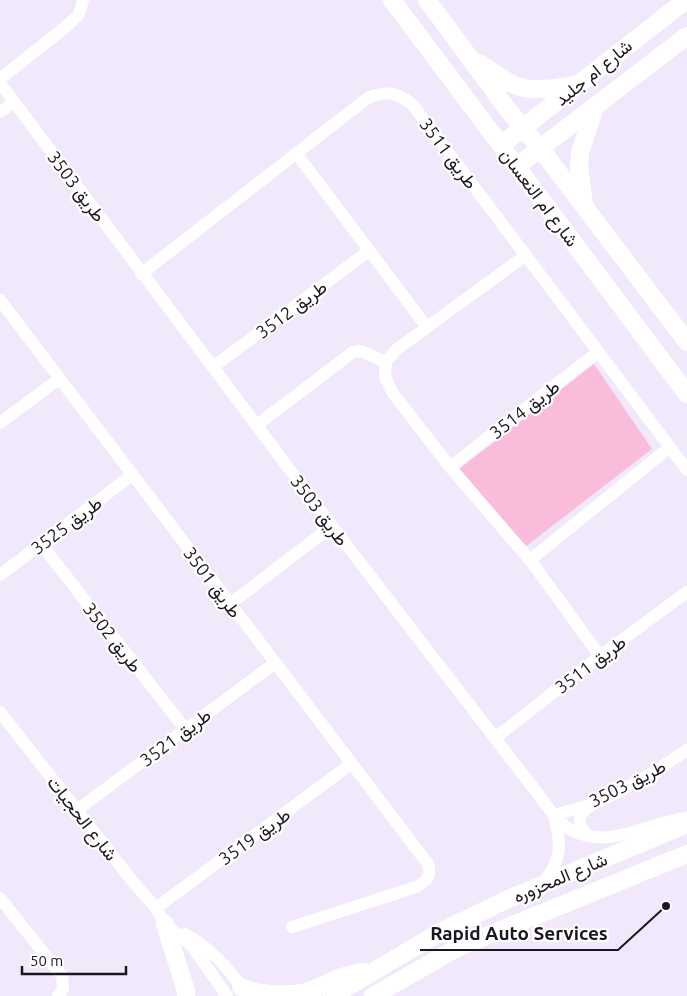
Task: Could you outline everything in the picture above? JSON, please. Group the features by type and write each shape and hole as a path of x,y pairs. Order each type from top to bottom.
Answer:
{"main road":[{"name":"شارع ام النعسان","path":"392,0 687,394"},
{"name":"شارع ام النعسان","path":"427,0 508,110 540,148 687,342"},
{"name":"شارع ام جليد","path":"501,145 686,0"},
{"name":"شارع ام جليد","path":"517,166 687,36"},
{"path":"472,59 509,82 524,88 576,85"},
{"path":"584,207 579,166 580,154 595,107"},
{"name":"شارع المحزوره","path":"332,996 442,931 543,884 687,824"},
{"name":"شارع المحزوره","path":"373,996 459,947 584,894 687,854"},
{"path":"165,924 186,996"},
{"path":"239,993 254,992 288,996 302,994 351,973 374,972"}],"street":[{"path":"0,78 68,25 79,14 83,0"},
{"name":"طريق 3503","path":"0,83 141,274 554,815 593,804 636,783 687,750"},
{"name":"طريق 3511","path":"141,274 369,97 386,92 400,95 412,104 687,470"},
{"path":"0,112 14,102"},
{"path":"296,153 426,326"},
{"name":"طريق 3512","path":"213,367 370,250"},
{"path":"526,255 426,326 396,350 386,362 385,376 392,392 450,467 530,560 600,656"},
{"name":"طريق 3501","path":"0,300 428,864 430,874 427,880 416,886 292,928"},
{"path":"257,425 349,354 361,351 386,362"},
{"name":"طريق 3514","path":"450,467 598,352"},
{"path":"0,422 60,379"},
{"path":"530,560 670,447"},
{"name":"طريق 3525","path":"0,575 132,475"},
{"path":"230,604 332,526"},
{"name":"طريق 3502","path":"41,544 185,729"},
{"name":"طريق 3511","path":"495,738 600,656 687,592"},
{"name":"طريق 3521","path":"76,810 275,663"},
{"name":"شارع الحجيات","path":"0,712 144,896 156,908 165,924 192,946 239,993"},
{"name":"طريق 3519","path":"156,908 351,764"},
{"path":"588,836 582,830 579,820 584,810 593,804"},
{"path":"554,815 571,830 588,836 603,838 687,818"},
{"path":"543,884 558,857 560,842 554,815"},
{"path":"0,898 62,976 63,988 58,996"},
{"path":"165,924 199,941 209,950 239,993"}],"shaded area":[{"path":"594,364 652,449 521,550 458,470"}],"place":[{"name":"Rapid Auto Services","path":"666,906"}]}
